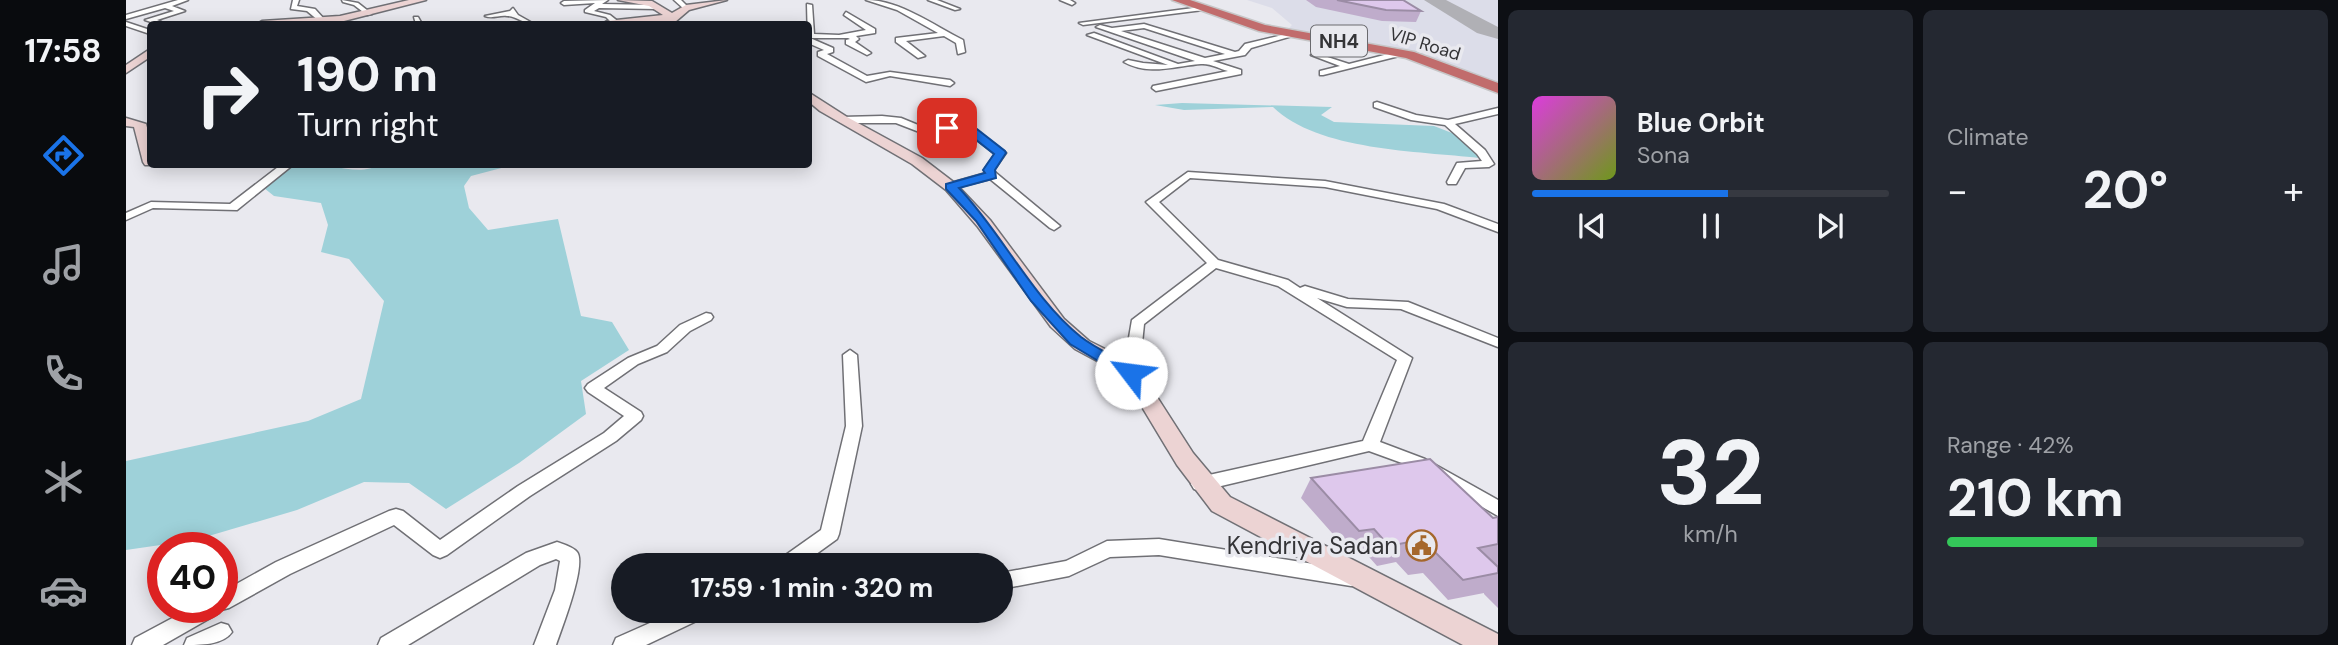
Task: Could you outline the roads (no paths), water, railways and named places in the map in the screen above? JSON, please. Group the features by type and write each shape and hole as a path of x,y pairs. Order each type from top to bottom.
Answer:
{"highway":[{"name":"VIP Road","path":"1178,0 1242,23 1400,52 1498,88"}],"street":[{"path":"126,17 185,0"},
{"path":"296,0 293,8 306,8 317,12 321,20"},
{"path":"306,21 369,14 386,6 421,0"},
{"path":"623,0 657,7 679,21"},
{"path":"677,0 686,8"},
{"path":"637,21 671,17 686,8 722,0"},
{"path":"869,0 900,9 946,34 960,42 961,52"},
{"path":"931,0 957,9"},
{"path":"1063,0 1072,3"},
{"path":"345,1 356,4 369,14"},
{"path":"564,3 601,2 657,7"},
{"path":"601,2 587,11 608,16 610,21"},
{"path":"809,5 809,21"},
{"path":"152,21 149,20 182,11 165,6"},
{"path":"1083,23 1201,9"},
{"path":"488,16 513,12 526,21"},
{"path":"812,37 850,36 872,31 846,15"},
{"path":"126,24 147,31"},
{"path":"1114,32 1144,26 1234,54"},
{"path":"1100,27 1238,72 1156,88"},
{"path":"921,56 899,40 946,34"},
{"path":"1128,62 1145,68 1179,66 1242,53 1248,46 1296,34"},
{"path":"1091,35 1179,66"},
{"path":"850,36 855,39 849,42 867,53"},
{"path":"812,39 830,50 821,54 866,79 890,74 950,83"},
{"path":"1323,73 1400,52"},
{"path":"126,70 147,54"},
{"path":"1315,55 1350,67"},
{"path":"812,98 842,120 908,153 951,186 981,219 1036,297 1076,341 1131,373 1200,484 1221,504 1491,645"},
{"path":"1377,105 1414,118 1448,123 1498,111"},
{"path":"842,120 898,120 922,130 969,128 1001,153 989,170 992,175 1054,226"},
{"path":"126,122 140,124 147,151"},
{"path":"1448,123 1480,152 1489,164 1461,165"},
{"path":"1461,165 1498,172"},
{"path":"1452,182 1461,165"},
{"path":"126,217 151,205 233,208 284,168"},
{"path":"951,186 992,175"},
{"path":"1498,228 1440,206 1325,184 1188,175 1153,202 1214,263 1347,303 1403,305 1498,343"},
{"path":"1131,373 1137,323 1214,263"},
{"path":"1283,284 1405,358 1370,445"},
{"path":"238,593 283,568 396,516 440,550 635,416 593,388 633,361 662,349 685,328 706,317"},
{"path":"804,553 830,534 854,426 850,355"},
{"path":"1200,484 1370,445 1419,463 1498,509"},
{"path":"1013,579 1069,568 1107,549 1159,547 1370,581"},
{"path":"389,645 533,558 557,550 570,557 552,643"},
{"path":"143,645 183,623"},
{"path":"624,645 672,623"},
{"path":"195,645 221,632"}],"water":[{"path":"1182,103 1332,107 1321,115 1334,122 1434,126 1470,140 1479,158 1342,141 1292,122 1273,107 1184,110 1155,105"},
{"path":"288,168 502,168 471,176 464,186 469,208 488,230 558,219 581,316 612,322 629,350 581,381 586,414 519,463 446,509 409,483 364,482 297,510 222,532 147,532 147,547 126,550 126,461 308,421 361,399 384,301 349,259 321,252 328,225 321,203 274,196 264,188"}],"place":[{"name":"Kendriya Sadan","path":"1421,546"}]}
